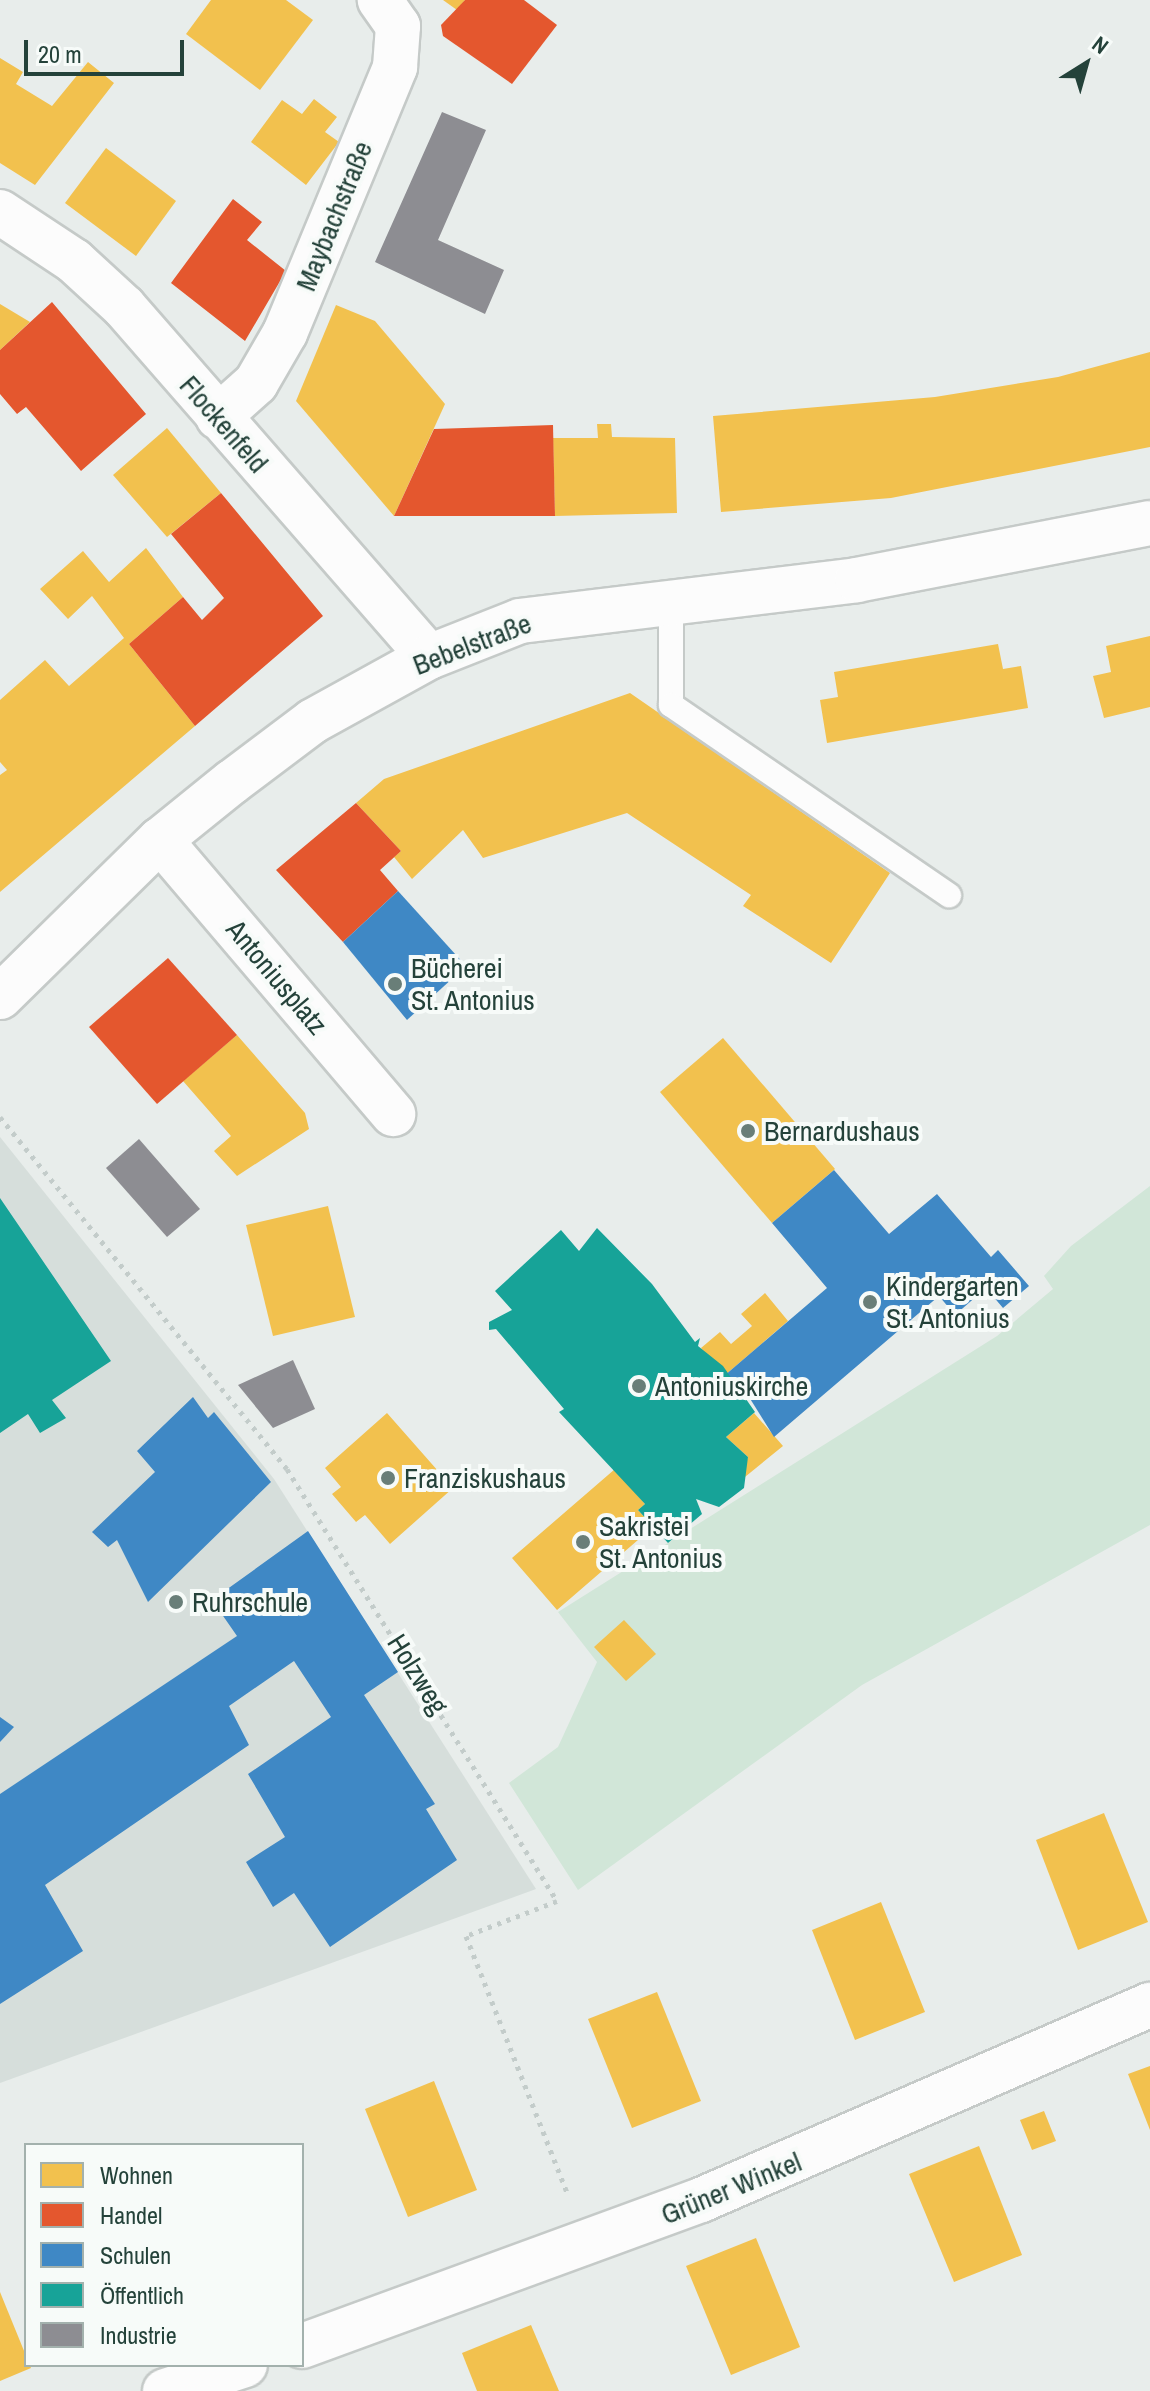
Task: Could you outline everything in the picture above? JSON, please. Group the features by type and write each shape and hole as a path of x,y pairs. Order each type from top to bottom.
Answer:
{"street":[{"name":"Maybachstraße","path":"218,417 256,383 285,333 395,67 398,26 380,0"},
{"name":"Flockenfeld","path":"0,212 102,285 429,657"},
{"name":"Bebelstraße","path":"0,997 160,840 313,721 429,657 520,621 857,580 1150,523"},
{"name":"Antoniusplatz","path":"160,840 393,1114"},
{"name":"Grüner Winkel","path":"304,2345 587,2246 829,2149 1150,2005"},
{"path":"165,2391 239,2367"}],"lane":[{"path":"671,603 671,705 949,895"}],"path":[{"name":"Holzweg","path":"0,1117 287,1469 557,1901 466,1936 587,2246"}],"shaded area":[{"name":"Ruhrschule","path":"0,1137 274,1479 536,1889 0,2083"}],"green space":[{"path":"1150,1186 1150,1525 862,1685 578,1890 509,1783 558,1747 597,1662 558,1612 997,1336 1053,1289 1044,1276 1071,1246"}],"building: Wohnen":[{"path":"211,0 286,0 313,20 260,90 186,34"},
{"path":"443,0 465,0 457,10"},
{"path":"0,58 23,72 16,84 52,106 88,62 114,83 35,185 0,163"},
{"path":"314,99 337,117 325,132 339,142 306,185 251,142 282,100 302,114"},
{"path":"106,148 176,201 136,256 65,203"},
{"path":"0,304 30,322 0,350"},
{"path":"336,305 375,321 445,404 394,516 296,401"},
{"path":"1150,352 1150,447 891,498 721,512 713,416 935,397 1058,377"},
{"path":"597,424 611,424 612,437 675,438 677,513 555,516 553,438 598,438"},
{"path":"167,428 221,493 167,537 113,475"},
{"path":"146,548 183,597 129,644 195,726 0,892 0,775 7,770 0,762 0,700 45,660 69,686 124,638 92,596 68,619 40,589 83,551 109,582"},
{"path":"1150,636 1150,707 1104,718 1093,676 1111,672 1106,646"},
{"path":"998,644 1003,669 1021,666 1028,708 827,743 820,700 838,697 834,672"},
{"path":"630,693 890,873 831,963 743,906 751,895 627,813 483,858 463,830 412,879 394,857 401,851 356,803 384,779"},
{"path":"237,1035 305,1113 309,1129 237,1176 214,1151 231,1136 183,1081"},
{"name":"Bernardushaus","path":"723,1038 835,1169 772,1223 660,1092"},
{"path":"328,1206 355,1317 273,1336 246,1225"},
{"path":"765,1293 788,1321 724,1376 701,1348 720,1332 731,1344 752,1326 741,1314"},
{"name":"Franziskushaus","path":"387,1413 453,1488 390,1544 365,1515 356,1522 332,1494 341,1487 325,1468"},
{"path":"754,1413 783,1446 740,1481 748,1457 726,1437"},
{"name":"Sakristei St. Antonius","path":"615,1469 645,1504 638,1510 653,1527 557,1610 512,1558"},
{"path":"624,1620 656,1654 626,1681 594,1647"},
{"path":"1104,1813 1148,1922 1078,1950 1036,1840"},
{"path":"881,1902 925,2012 855,2040 812,1930"},
{"path":"657,1992 701,2101 632,2128 588,2019"},
{"path":"1150,2066 1150,2130 1128,2074"},
{"path":"434,2081 477,2190 408,2217 365,2109"},
{"path":"1044,2111 1056,2141 1032,2150 1020,2120"},
{"path":"979,2146 1022,2255 954,2282 909,2174"},
{"path":"756,2238 800,2347 731,2375 686,2266"},
{"path":"0,2292 24,2351 24,2367 31,2368 0,2381"},
{"path":"531,2325 559,2391 477,2391 462,2353"}],"building: Handel":[{"path":"465,0 524,0 557,25 512,84 443,36 441,25"},
{"path":"233,199 262,222 247,240 286,271 245,341 171,283"},
{"path":"52,302 146,414 81,471 26,407 17,414 0,394 0,350"},
{"path":"553,425 555,516 394,516 434,429"},
{"path":"221,493 323,616 195,726 129,644 183,597 202,620 224,598 171,534"},
{"path":"356,803 401,851 380,870 398,891 343,942 276,870"},
{"path":"168,958 237,1035 157,1104 89,1027"}],"building: Schulen":[{"path":"398,891 466,966 407,1020 343,942"},
{"name":"Kindergarten St. Antonius","path":"834,1170 889,1234 937,1194 991,1257 998,1250 1029,1286 1003,1308 986,1288 955,1315 939,1296 774,1437 749,1397 724,1376 827,1288 772,1223"},
{"path":"193,1397 208,1418 214,1412 271,1482 148,1602 117,1540 108,1547 92,1532 155,1472 137,1451"},
{"path":"308,1531 398,1672 364,1695 435,1804 426,1809 457,1860 330,1947 294,1893 273,1907 246,1862 285,1837 248,1774 331,1717 294,1661 229,1706 249,1745 45,1885 83,1951 0,2004 0,1794 237,1636 212,1600"},
{"path":"0,1717 14,1727 0,1742"}],"building: Öffentlich":[{"path":"0,1198 111,1361 52,1400 66,1418 40,1433 28,1414 0,1433"},
{"name":"Antoniuskirche","path":"597,1228 652,1284 695,1342 700,1338 698,1346 723,1366 755,1412 726,1437 748,1457 744,1488 719,1507 696,1499 702,1514 668,1543 638,1510 645,1504 559,1412 564,1409 496,1329 489,1330 489,1322 512,1310 495,1291 561,1230 579,1251"}],"building: Industrie":[{"path":"442,112 486,130 438,240 504,270 485,314 375,262"},
{"path":"139,1139 200,1209 167,1237 106,1168"},
{"path":"293,1360 315,1409 273,1428 238,1385"}],"place":[{"name":"Bücherei St. Antonius","path":"395,984"},
{"name":"Bernardushaus","path":"748,1131"},
{"name":"Kindergarten St. Antonius","path":"870,1302"},
{"name":"Antoniuskirche","path":"639,1386"},
{"name":"Franziskushaus","path":"388,1478"},
{"name":"Sakristei St. Antonius","path":"583,1542"},
{"name":"Ruhrschule","path":"176,1602"}]}
